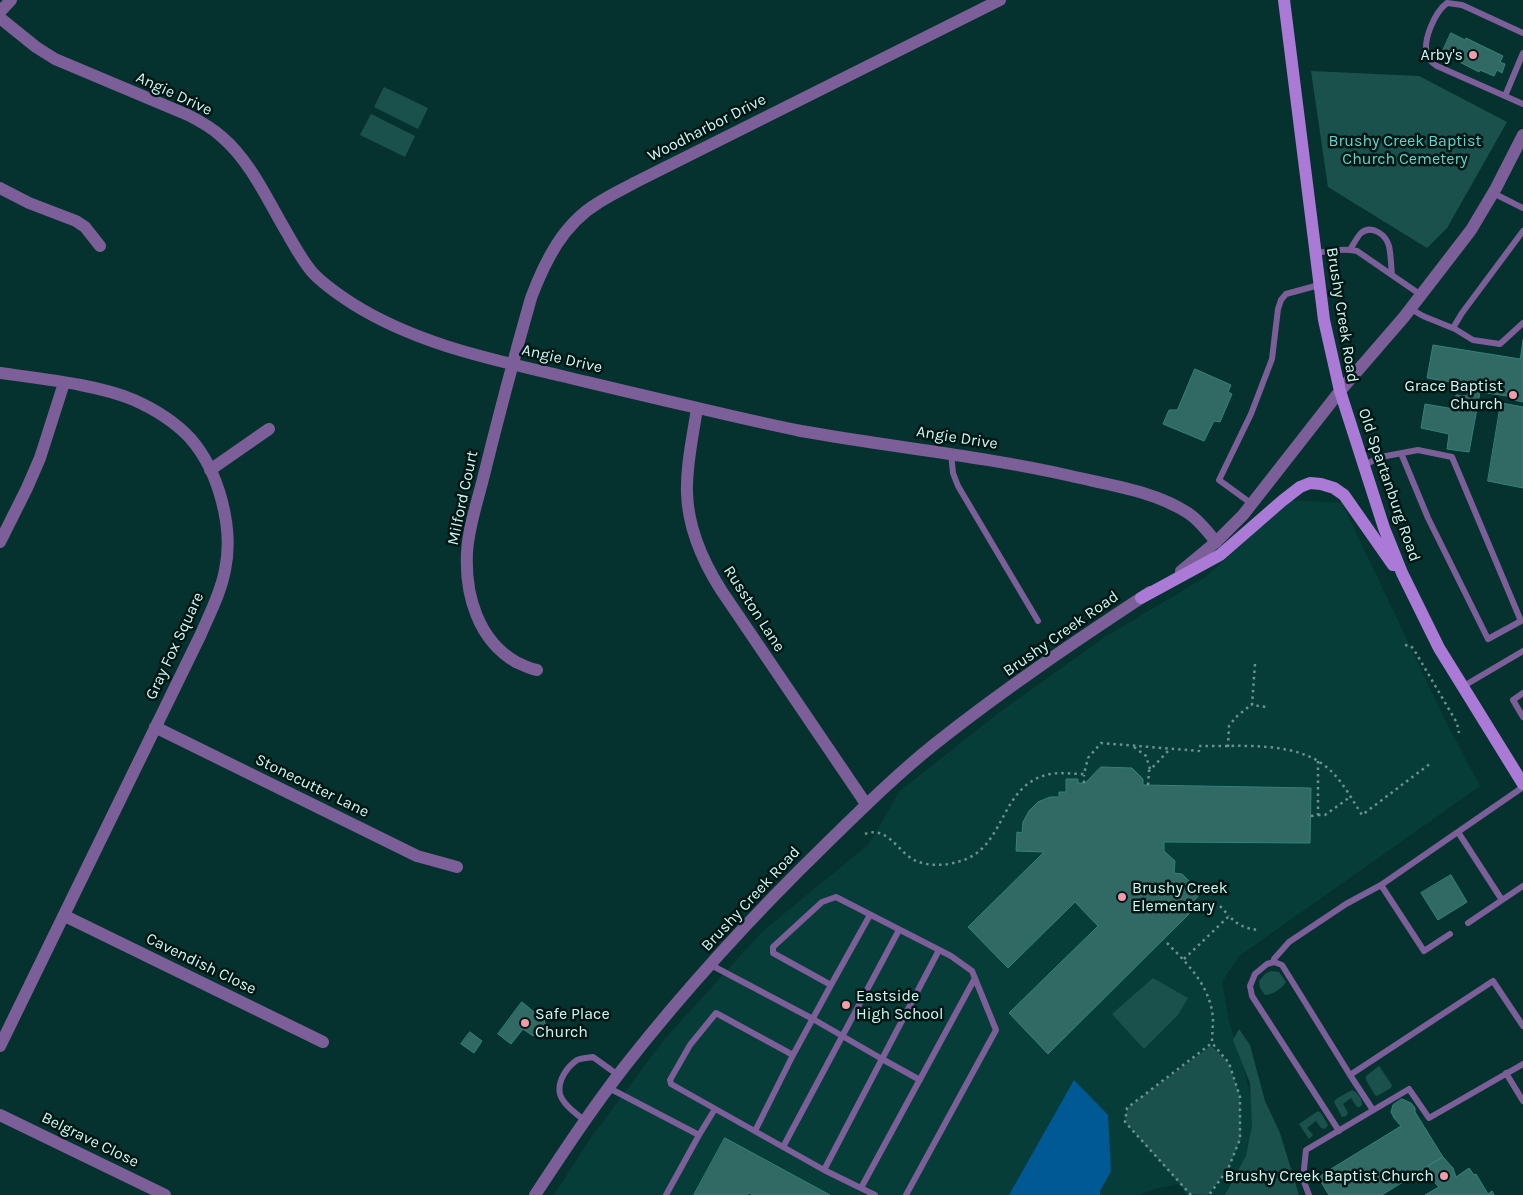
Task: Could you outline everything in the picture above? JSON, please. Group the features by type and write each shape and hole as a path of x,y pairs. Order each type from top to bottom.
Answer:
{"main road":[{"name":"Brushy Creek Road","path":"1284,0 1324,320 1340,391"},
{"name":"Old Spartanburg Road","path":"1340,391 1384,528 1410,589 1439,648 1523,785"},
{"path":"1141,598 1220,555 1282,501 1300,487 1310,483 1334,488 1344,495 1410,589"}],"street":[{"path":"0,12 11,0"},
{"name":"Woodharbor Drive","path":"512,364 531,298 547,261 556,244 568,228 597,203 1000,0"},
{"name":"Angie Drive","path":"0,18 36,47 55,59 188,115 207,125 239,154 301,258 324,284 344,299 377,318 430,342 512,364 802,431 951,453 1043,470 1147,495 1188,514 1202,525 1216,542"},
{"path":"1340,391 1411,309 1471,230 1493,193 1523,135"},
{"path":"0,188 29,203 76,221 86,227 100,246"},
{"name":"Milford Court","path":"512,364 468,543 467,573 474,609 485,632 509,658 524,666 538,670"},
{"name":"Gray Fox Square","path":"0,373 106,390 134,400 172,422 194,443 210,470 225,512 228,544 225,570 218,595 201,634 0,1046"},
{"path":"0,542 40,458 64,383"},
{"name":"Brushy Creek Road","path":"535,1195 618,1075 676,1003 772,897 866,804 936,743 1064,649 1192,564 1252,504 1340,391"},
{"name":"Russton Lane","path":"697,408 688,465 687,491 691,524 702,556 721,590 866,804"},
{"path":"210,470 269,429"},
{"name":"Stonecutter Lane","path":"155,727 417,856 457,867"},
{"name":"Cavendish Close","path":"65,916 323,1042"},
{"name":"Belgrave Close","path":"0,1115 165,1195"}],"lane":[{"path":"1523,33 1462,5 1447,3 1441,7 1432,23 1427,39 1426,51 1431,62 1523,104"},
{"path":"1505,96 1523,53"},
{"path":"1493,193 1523,208"},
{"path":"1350,250 1360,234 1372,230 1380,232 1389,246 1392,275"},
{"path":"1453,328 1523,231"},
{"path":"1315,253 1350,250 1364,256 1421,295"},
{"path":"1252,504 1219,480 1250,414 1272,359 1278,309 1281,300 1286,294 1319,285"},
{"path":"1411,309 1453,328 1473,340 1500,344 1523,323"},
{"path":"1364,465 1381,457 1401,453 1418,450 1452,457 1522,623 1488,639 1428,518 1401,453"},
{"path":"951,453 953,473 958,486 1038,622"},
{"path":"1462,687 1523,651"},
{"path":"1523,694 1513,700 1523,718"},
{"path":"1339,1130 1252,996 1250,986 1255,974 1267,964 1274,962 1290,942 1346,904 1380,885 1523,785"},
{"path":"1458,832 1502,900"},
{"path":"1380,885 1424,950 1450,934"},
{"path":"1468,923 1523,886"},
{"path":"831,985 772,952 773,947 822,902 836,897 951,956 972,971 996,1030 906,1195"},
{"path":"755,1131 831,985 870,915"},
{"path":"783,1147 899,930"},
{"path":"824,1170 939,950"},
{"path":"1274,962 1282,965 1373,1110"},
{"path":"711,965 813,1019 920,1080"},
{"path":"862,1188 975,978"},
{"path":"1350,1075 1493,981 1523,1026"},
{"path":"794,1055 716,1013 690,1046 670,1080 671,1084 715,1109 824,1170 874,1195"},
{"path":"585,1121 568,1106 560,1095 560,1081 569,1068 579,1059 593,1057 618,1075"},
{"path":"1309,1195 1303,1179 1306,1150 1409,1090 1429,1118 1523,1064"},
{"path":"1506,1073 1523,1100"},
{"path":"609,1088 699,1135"},
{"path":"666,1195 715,1109"}],"path":[{"path":"1405,645 1411,646 1416,654 1457,723 1459,733"},
{"path":"1228,747 1228,726 1252,704 1255,664"},
{"path":"1252,704 1266,707"},
{"path":"1084,783 1088,758 1101,744 1198,751 1199,746 1286,749 1318,761 1334,774 1362,815 1431,762"},
{"path":"1132,746 1146,756 1150,769 1148,785"},
{"path":"1150,769 1170,749"},
{"path":"1318,761 1318,815"},
{"path":"865,834 876,833 888,836 908,856 917,861 947,864 963,861 986,845 994,834 1012,799 1025,786 1034,780 1051,774 1084,774"},
{"path":"1311,816 1325,815 1350,797"},
{"path":"1220,906 1237,924 1247,929 1260,930"},
{"path":"1184,960 1229,916"},
{"path":"1167,943 1191,968 1206,990 1213,1017 1212,1043 1229,1063 1240,1097 1240,1139 1228,1170 1209,1195"},
{"path":"1191,1195 1125,1122 1127,1108 1212,1043"}],"shaded area":[{"name":"Brushy Creek Elementary","path":"1291,500 1342,503 1449,728 1480,786 1239,956 1222,982 1229,1022 1242,1061 1258,1126 1259,1171 1227,1195 1186,1195 1179,1184 1154,1189 1139,1195 554,1195 590,1139 663,1041 763,931 869,844 900,791 1000,712 1105,637 1207,576"}],"green space":[{"name":"Brushy Creek Baptist Church Cemetery","path":"1311,71 1419,76 1507,122 1447,228 1427,248 1328,187"},
{"path":"384,87 428,108 418,129 374,107"},
{"path":"371,114 415,136 405,157 360,135"},
{"path":"1271,971 1279,972 1286,982 1277,991 1265,995 1260,988 1259,981 1265,974"},
{"path":"1153,978 1188,998 1178,1015 1144,1049 1112,1014"},
{"path":"1239,1029 1250,1045 1265,1101 1280,1133 1299,1195 1225,1195 1246,1156 1252,1126 1250,1083 1233,1040"},
{"path":"1211,1046 1228,1062 1240,1096 1241,1138 1228,1169 1208,1195 1189,1194 1125,1122 1127,1108"},
{"path":"1379,1066 1392,1085 1391,1088 1377,1096 1366,1080 1366,1076"},
{"path":"1352,1090 1359,1096 1362,1105 1357,1107 1351,1098 1343,1104 1348,1113 1342,1117 1334,1102"},
{"path":"1318,1111 1328,1125 1325,1129 1321,1128 1316,1121 1307,1128 1313,1135 1309,1139 1299,1124"}],"water":[{"path":"1074,1080 1108,1115 1111,1171 1100,1191 1100,1195 1009,1195"}],"building":[{"name":"Arby's","path":"1451,33 1503,56 1500,62 1505,64 1502,73 1497,70 1494,76 1480,70 1479,72 1442,53"},
{"name":"Grace Baptist Church","path":"1523,340 1523,402 1514,400 1514,397 1480,392 1469,452 1447,449 1449,434 1421,428 1425,404 1454,409 1456,395 1467,396 1469,385 1427,378 1433,345 1520,359"},
{"path":"1195,369 1231,385 1228,392 1232,394 1220,422 1214,421 1204,441 1163,424 1169,410 1177,410"},
{"path":"1501,403 1523,407 1523,488 1488,481"},
{"path":"1101,767 1132,768 1143,779 1143,785 1311,788 1310,843 1164,842 1164,851 1175,861 1174,873 1182,874 1201,893 1194,901 1198,905 1048,1054 1009,1013 1098,926 1075,902 1008,968 968,927 1044,852 1016,851 1017,832 1022,833 1023,822 1029,811 1038,802 1050,797 1059,797 1059,792 1066,792 1066,779 1078,779 1078,783 1085,783"},
{"path":"1451,875 1467,902 1438,920 1421,893"},
{"name":"Safe Place Church","path":"522,1002 545,1021 546,1024 537,1037 523,1029 511,1044 498,1034"},
{"path":"470,1032 482,1041 474,1053 461,1044"},
{"path":"1402,1099 1411,1103 1415,1108 1415,1112 1443,1157 1382,1195 1329,1195 1318,1177 1401,1126 1391,1112 1393,1105"},
{"path":"725,1138 830,1195 753,1195 749,1193 747,1195 694,1195"},
{"name":"Brushy Creek Baptist Church","path":"1443,1157 1453,1168 1456,1177 1469,1168 1474,1175 1476,1174 1488,1194 1492,1191 1494,1195 1425,1195 1439,1187 1433,1181 1428,1166"}],"place":[{"name":"Arby's","path":"1473,55"},
{"name":"Grace Baptist Church","path":"1513,395"},
{"name":"Brushy Creek Elementary","path":"1122,897"},
{"name":"Eastside High School","path":"846,1005"},
{"name":"Safe Place Church","path":"525,1023"},
{"name":"Brushy Creek Baptist Church","path":"1444,1176"}]}
